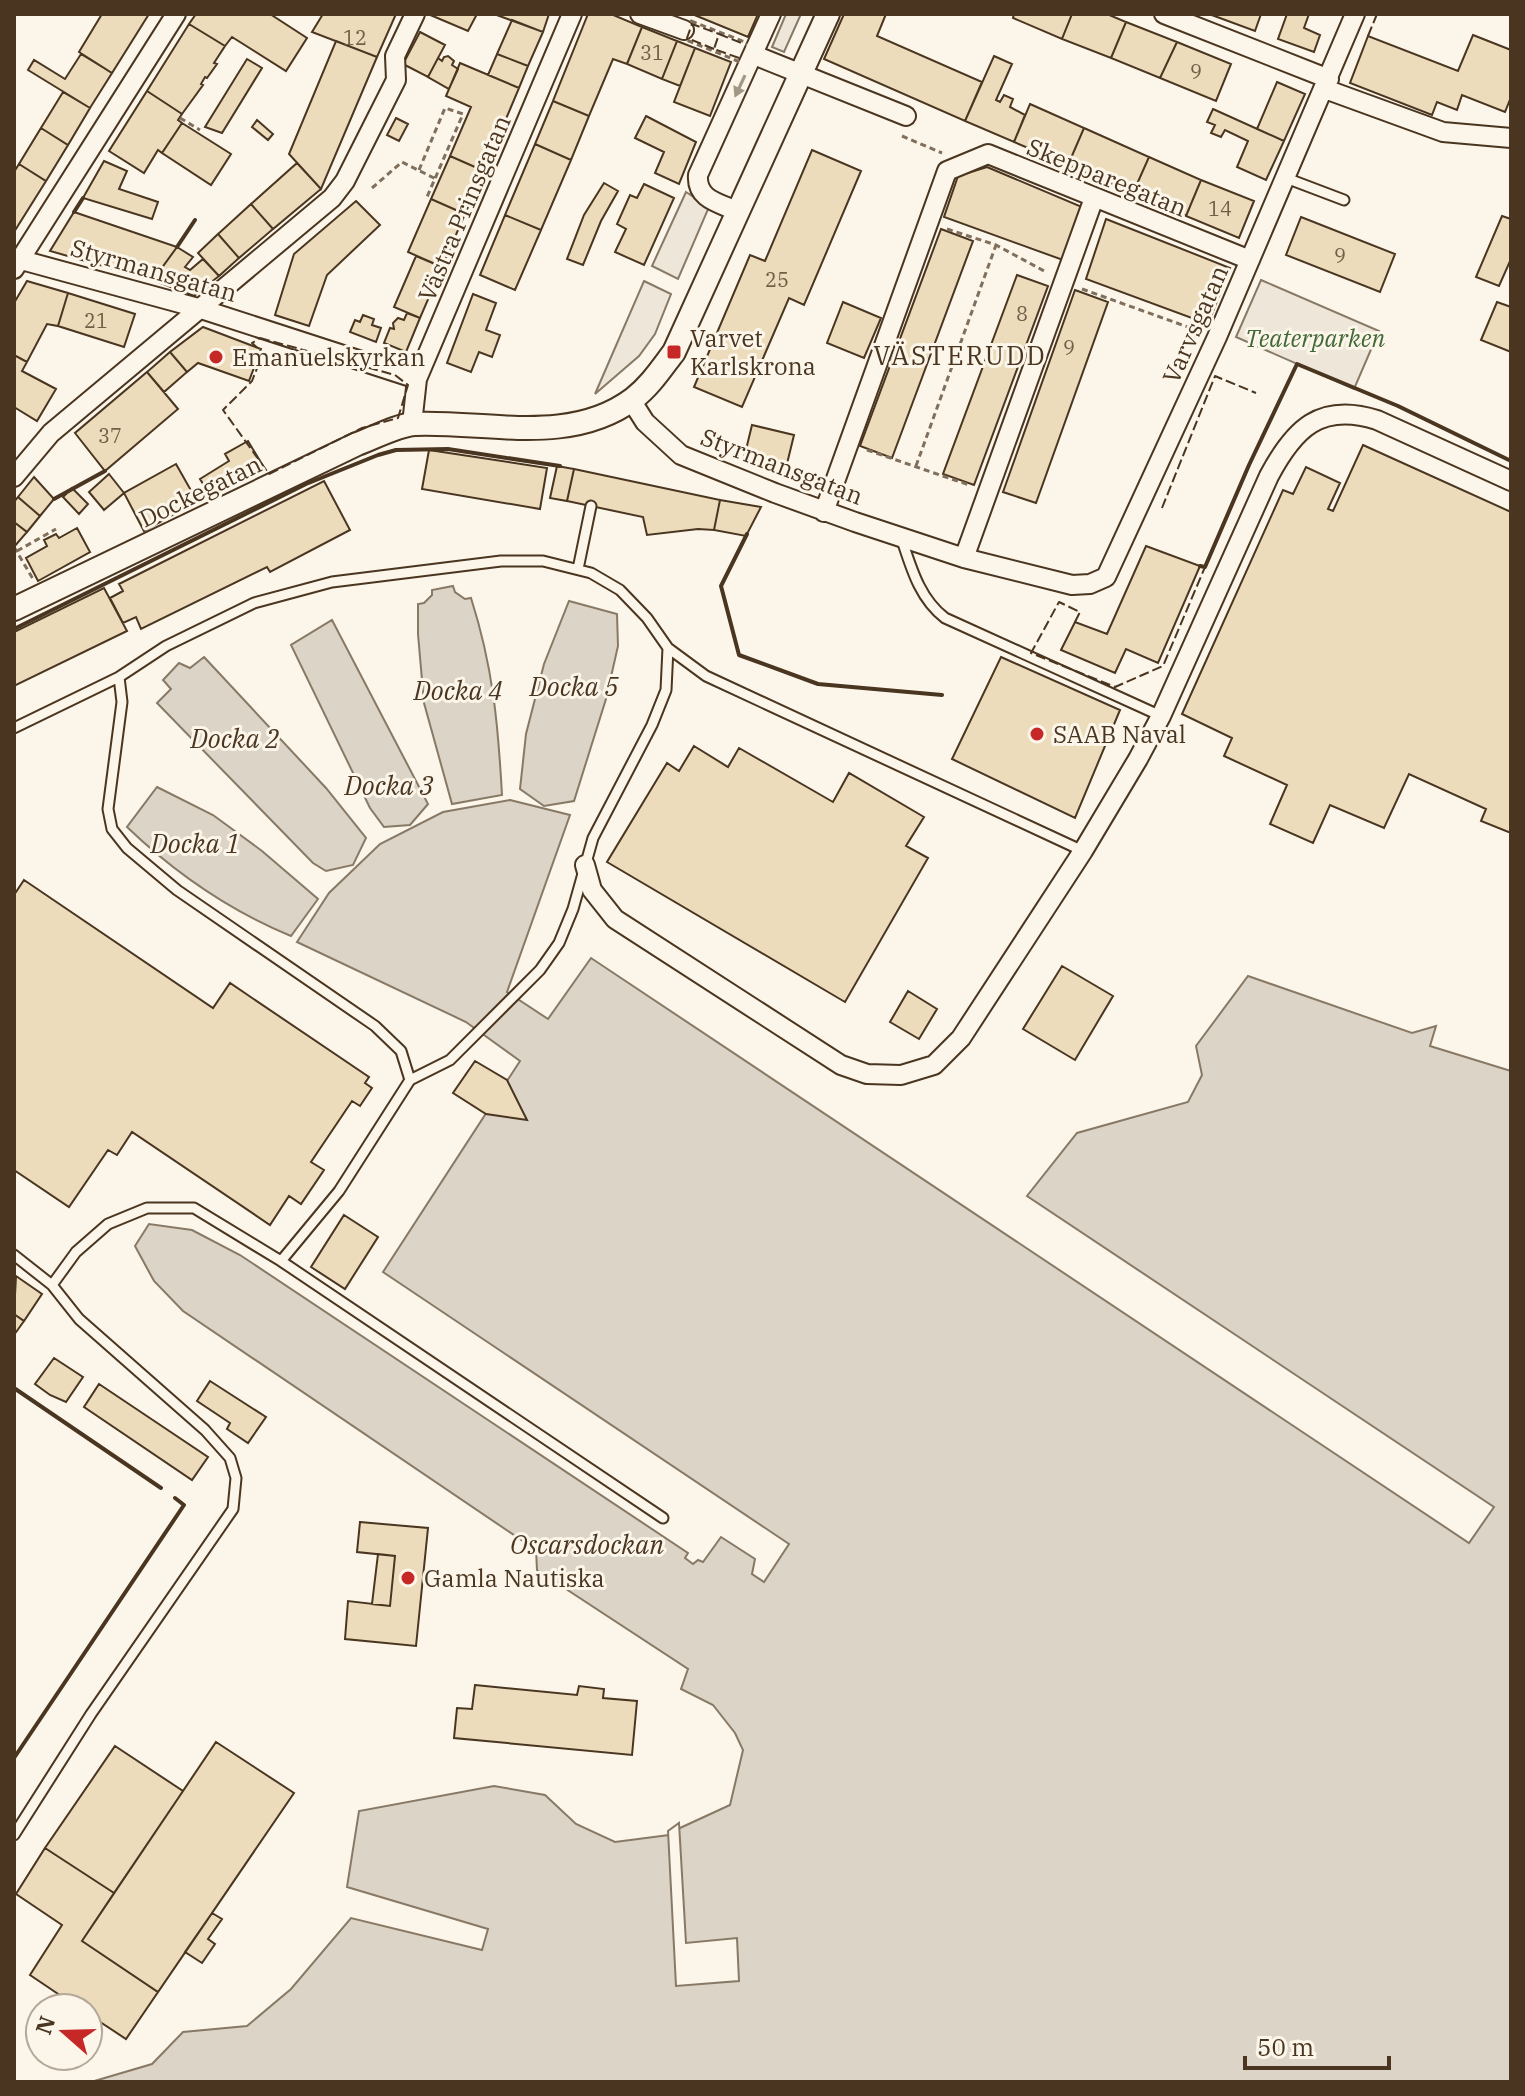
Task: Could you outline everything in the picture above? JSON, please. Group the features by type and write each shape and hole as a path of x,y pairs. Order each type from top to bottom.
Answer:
{"street":[{"path":"16,263 176,14"},
{"path":"14,477 51,433 332,198 345,181 396,80 395,56 415,14"},
{"name":"Västra Prinsgatan","path":"412,424 417,379 572,14"},
{"path":"640,14 684,30"},
{"path":"739,212 704,196 697,187 698,175 771,14"},
{"path":"412,424 518,429 570,424 597,418 631,400 653,380 674,352 828,14"},
{"path":"1164,14 1443,132 1511,138"},
{"name":"Varvsgatan","path":"1106,577 1250,260 1355,14"},
{"path":"754,55 906,116"},
{"name":"Skepparegatan","path":"848,444 947,171 988,154 1250,260"},
{"path":"964,558 1094,198"},
{"name":"Styrmansgatan","path":"16,263 198,308 417,379"},
{"name":"Styrmansgatan","path":"631,400 645,422 681,455 824,512 964,558 1072,585 1090,584 1106,577"},
{"path":"585,865 592,890 615,919 841,1065 867,1074 901,1075 934,1065 961,1038 1083,851 1161,716 1264,487 1283,449 1302,428 1328,415 1355,413 1511,481"},
{"name":"Dockegatan","path":"14,609 357,444 412,424"},
{"path":"824,512 848,444"}],"lane":[{"path":"1286,178 1344,200"},
{"path":"578,569 591,506"},
{"path":"901,537 920,587 931,607 945,618 1161,716"},
{"path":"14,728 119,677 166,646 254,603 332,582 501,561 543,561 591,573 620,590 647,618 668,648 706,676 1083,851"},
{"path":"281,1261 339,1191 410,1080 450,1060 540,970 559,943 573,909 593,838 666,690 668,648"},
{"path":"119,677 122,702 108,809 112,829 127,848 177,890 375,1026 401,1051 410,1080"},
{"path":"52,1285 76,1252 108,1224 147,1208 194,1208 281,1261 663,1518"},
{"path":"14,1255 52,1285 79,1319 205,1430 230,1458 236,1478 233,1509 125,1664 14,1835"}],"path":[{"path":"691,21 745,42 754,55 740,62 684,39 684,30 691,21"},
{"path":"419,170 445,108 463,114 427,197"},
{"path":"180,118 200,130"},
{"path":"898,134 933,149"},
{"path":"372,188 402,162 436,179"},
{"path":"916,466 996,245"},
{"path":"848,444 988,492"},
{"path":"44,596 16,549 56,529"}],"green space":[{"path":"786,14 801,14 784,52 772,47"},
{"path":"686,192 709,207 678,279 652,266"},
{"name":"Teaterparken","path":"1261,280 1379,331 1354,389 1236,337"},
{"path":"644,281 671,294 655,334 639,356 595,394"}],"water":[{"name":"Docka 4","path":"453,586 455,592 465,599 471,598 485,648 496,719 502,795 452,804 424,703 418,604 424,603 432,595 432,590"},
{"name":"Docka 5","path":"569,601 617,614 618,646 606,699 574,801 544,806 520,789 526,734 544,664"},
{"name":"Docka 3","path":"332,620 428,804 410,825 384,827 370,808 291,645"},
{"name":"Docka 2","path":"204,657 326,788 366,838 353,865 326,871 313,863 157,703 171,689 163,680 179,663 190,668"},
{"name":"Docka 1","path":"157,787 213,815 262,851 318,899 291,936 246,915 204,889 164,860 127,827"},
{"name":"Oscarsdockan","path":"510,800 570,815 507,992 548,1019 591,958 1469,1543 1494,1507 1027,1196 1077,1133 1188,1102 1202,1075 1196,1046 1248,976 1412,1033 1436,1026 1430,1046 1511,1071 1511,2082 91,2082 152,2064 183,2032 247,2026 291,1989 351,1918 482,1950 488,1929 347,1887 359,1811 494,1786 545,1795 576,1824 615,1842 669,1835 730,1805 743,1750 735,1733 713,1705 681,1689 688,1669 537,1570 536,1550 183,1311 154,1281 135,1246 149,1224 192,1230 240,1255 688,1553 685,1558 693,1564 698,1560 703,1562 721,1537 755,1559 752,1574 764,1582 789,1544 383,1272 520,1061 466,1022 297,942 329,893 380,844 443,812"}],"pier":[{"path":"679,1823 686,1943 737,1938 739,1981 676,1986 668,1831"}],"building":[{"path":"102,14 149,14 112,73 79,52"},
{"path":"196,14 270,14 307,38 286,71 232,37 225,46 189,24"},
{"path":"323,14 396,14 377,57 312,32"},
{"path":"428,14 477,14 468,31"},
{"path":"494,14 549,14 543,32"},
{"path":"588,14 611,14 642,27 627,64 613,59 589,116 553,101"},
{"path":"692,14 758,14 748,37"},
{"path":"844,14 886,14 877,36 982,82 965,121 824,59"},
{"path":"1014,14 1072,14 1062,39 1013,18"},
{"path":"1072,14 1107,14 1126,22 1111,58 1062,39"},
{"path":"1209,14 1261,14 1255,31"},
{"path":"1287,14 1309,14 1304,28 1320,35 1314,52 1278,39"},
{"path":"512,20 543,32 528,66 497,54"},
{"path":"1126,22 1177,42 1160,78 1111,58"},
{"path":"189,24 225,46 214,63 217,64 182,114 147,91"},
{"path":"642,27 677,41 662,79 627,64"},
{"path":"420,32 445,45 428,77 403,64"},
{"path":"1473,35 1511,50 1511,97 1505,112 1462,95 1457,110 1437,102 1432,115 1350,83 1368,36 1458,71"},
{"path":"336,41 377,57 321,189 289,154"},
{"path":"677,41 695,48 680,86 662,79"},
{"path":"1177,42 1231,64 1216,101 1160,78"},
{"path":"695,48 731,62 710,116 674,102"},
{"path":"81,54 112,73 90,108 28,70 34,60 65,79"},
{"path":"497,54 528,66 519,88 488,75"},
{"path":"448,56 458,69 449,89 428,77 438,58 442,61"},
{"path":"994,56 1012,64 996,100 1000,102 1004,95 1013,99 1010,107 1025,115 1014,142 965,121"},
{"path":"247,59 262,68 222,133 205,127"},
{"path":"460,63 519,88 484,171 450,156 471,107 446,96"},
{"path":"1277,82 1305,94 1284,141 1257,129"},
{"path":"147,91 182,114 178,120 182,123 162,153 158,150 144,173 109,151"},
{"path":"63,92 90,108 68,145 41,128"},
{"path":"553,101 589,116 571,160 535,144"},
{"path":"1030,104 1084,128 1068,165 1014,142"},
{"path":"1213,109 1284,141 1266,180 1237,167 1248,141 1225,130 1221,137 1211,133 1215,125 1207,122"},
{"path":"646,116 696,142 679,184 655,173 664,152 635,138"},
{"path":"396,118 408,124 399,141 387,135"},
{"path":"257,120 273,134 268,140 252,127"},
{"path":"182,123 231,154 211,185 162,153"},
{"path":"41,128 68,145 46,181 19,164"},
{"path":"1084,128 1149,157 1133,193 1068,165"},
{"path":"535,144 571,160 541,230 505,215"},
{"path":"812,150 861,171 804,305 789,298 742,407 694,387 750,255 765,261"},
{"path":"450,156 484,171 465,214 431,199"},
{"path":"1149,157 1201,180 1186,216 1133,193"},
{"path":"104,161 127,171 119,189 158,202 152,219 83,198"},
{"path":"297,163 321,189 273,229 251,204"},
{"path":"19,164 46,181 14,232 14,172"},
{"path":"987,167 1082,207 1063,260 944,217 958,176"},
{"path":"1201,180 1254,201 1239,238 1186,216"},
{"path":"604,183 618,191 601,221 583,265 567,259 584,215"},
{"path":"644,184 674,198 644,265 615,252 626,229 617,224 630,195 637,198"},
{"path":"431,199 465,214 442,267 408,252"},
{"path":"356,201 380,225 327,275 309,326 275,315 294,254"},
{"path":"251,204 273,229 239,258 218,234"},
{"path":"74,212 177,247 153,280 50,251"},
{"path":"505,215 541,230 515,290 480,275"},
{"path":"1502,216 1511,219 1511,259 1499,286 1476,277"},
{"path":"1301,217 1395,254 1380,292 1286,255"},
{"path":"1106,219 1230,268 1208,324 1086,279"},
{"path":"941,229 973,241 892,458 860,446"},
{"path":"218,234 239,258 219,276 198,253"},
{"path":"177,247 193,257 185,267 190,270 203,259 219,276 194,296 153,280"},
{"path":"416,256 442,267 420,318 394,307"},
{"path":"1017,275 1048,286 974,485 943,474"},
{"path":"27,281 68,293 58,326 47,324 27,362 14,355 14,303"},
{"path":"1075,290 1108,302 1036,503 1003,492"},
{"path":"68,293 135,314 124,347 58,326"},
{"path":"473,294 496,303 486,330 500,335 492,357 479,352 471,372 447,363"},
{"path":"843,302 881,318 864,358 827,343"},
{"path":"1497,302 1511,307 1511,352 1481,340"},
{"path":"407,313 420,318 406,352 384,343 390,328 394,329 393,323 398,318 404,320"},
{"path":"363,315 374,319 372,325 381,328 376,342 350,332 355,320 360,322"},
{"name":"Emanuelskyrkan","path":"203,327 261,349 249,381 198,363 187,372 170,352"},
{"path":"170,352 187,372 164,392 147,372"},
{"path":"14,355 27,362 22,371 56,389 37,421 14,407"},
{"path":"147,372 178,409 105,471 75,433"},
{"path":"752,425 794,435 785,472 743,462"},
{"path":"248,441 263,466 212,498 200,479 229,461 225,454"},
{"path":"1363,445 1511,512 1511,833 1481,821 1486,809 1409,774 1384,828 1330,805 1313,843 1270,824 1287,785 1224,756 1232,738 1182,714 1283,490 1293,494 1306,467 1340,483 1328,509 1333,511"},
{"path":"429,450 547,468 540,509 422,489"},
{"path":"176,464 197,501 144,531 124,493"},
{"path":"557,466 574,469 567,501 550,498"},
{"path":"574,469 720,500 714,530 647,535 643,517 567,501"},
{"path":"109,474 124,493 104,510 89,492"},
{"path":"34,477 54,499 40,516 18,497"},
{"path":"324,481 350,530 270,572 267,567 141,629 136,617 123,623 110,598 123,591 119,584"},
{"path":"72,488 88,504 79,514 63,497"},
{"path":"18,497 40,516 27,532 14,522 14,502"},
{"path":"720,500 761,507 746,536 714,530"},
{"path":"14,522 27,532 14,547"},
{"path":"77,528 90,552 38,581 26,558 47,546 44,540 56,534 59,538"},
{"path":"1146,546 1200,566 1158,663 1126,649 1115,673 1061,650 1075,622 1107,634"},
{"path":"104,588 127,631 14,686 14,632"},
{"name":"SAAB Naval","path":"1001,657 1120,710 1075,818 952,759"},
{"path":"694,746 728,767 739,748 833,802 849,773 924,817 906,846 928,858 845,1002 607,862 667,763 679,771"},
{"path":"24,880 213,1008 230,983 369,1077 365,1083 372,1088 360,1106 352,1101 311,1162 324,1170 301,1204 289,1196 270,1225 132,1132 117,1155 108,1150 69,1207 14,1170 14,895"},
{"path":"1062,966 1113,996 1075,1060 1023,1029"},
{"path":"908,991 937,1009 919,1039 890,1022"},
{"path":"475,1061 507,1080 527,1120 486,1114 453,1093"},
{"path":"344,1215 378,1237 345,1289 311,1267"},
{"path":"16,1276 42,1294 24,1321 14,1314"},
{"path":"14,1314 24,1321 14,1335"},
{"path":"54,1358 83,1377 66,1402 35,1384"},
{"path":"210,1381 266,1417 248,1443 227,1429 230,1423 197,1401"},
{"path":"99,1384 208,1457 192,1480 84,1407"},
{"name":"Gamla Nautiska","path":"360,1522 428,1528 416,1646 345,1639 348,1601 390,1606 395,1556 357,1552"},
{"path":"378,1554 395,1556 390,1606 372,1604"},
{"path":"475,1685 577,1695 579,1686 604,1689 603,1698 637,1701 632,1755 454,1738 457,1708 472,1709"},
{"path":"216,1742 294,1793 158,1992 82,1941"},
{"path":"115,1746 183,1791 114,1893 45,1848"},
{"path":"45,1848 114,1893 82,1941 158,1992 126,2039 104,2025 104,1992 55,1992 30,1975 62,1925 16,1894"},
{"path":"212,1913 222,1919 208,1939 215,1944 202,1963 185,1952"}],"fence":[{"path":"1368,36 1377,14"},
{"path":"714,49 687,38 692,24 719,34"},
{"path":"739,58 714,49 719,34 744,44"},
{"path":"260,338 395,375 408,385 398,418 362,428 269,474 223,410 252,381 263,353 252,343 260,338"},
{"path":"1162,508 1215,376 1256,393"},
{"path":"1075,622 1080,612 1059,602 1031,653 1115,687 1163,666 1205,567"}],"wall":[{"path":"74,212 83,198"},
{"path":"177,247 195,220"},
{"path":"1200,566 1205,567 1297,364 1398,406 1511,461"},
{"path":"14,629 306,484 378,455 396,450 448,449 560,466"},
{"path":"54,499 105,471"},
{"path":"747,534 721,586 739,655 818,684 942,695"},
{"path":"14,1388 161,1488"},
{"path":"14,1758 184,1505 175,1498"}],"place":[{"name":"Varvet Karlskrona","path":"674,352"},
{"name":"Emanuelskyrkan","path":"216,357"},
{"name":"SAAB Naval","path":"1037,734"},
{"name":"Gamla Nautiska","path":"408,1578"}],"district":[{"name":"VÄSTERUDD","path":"960,355"}]}
